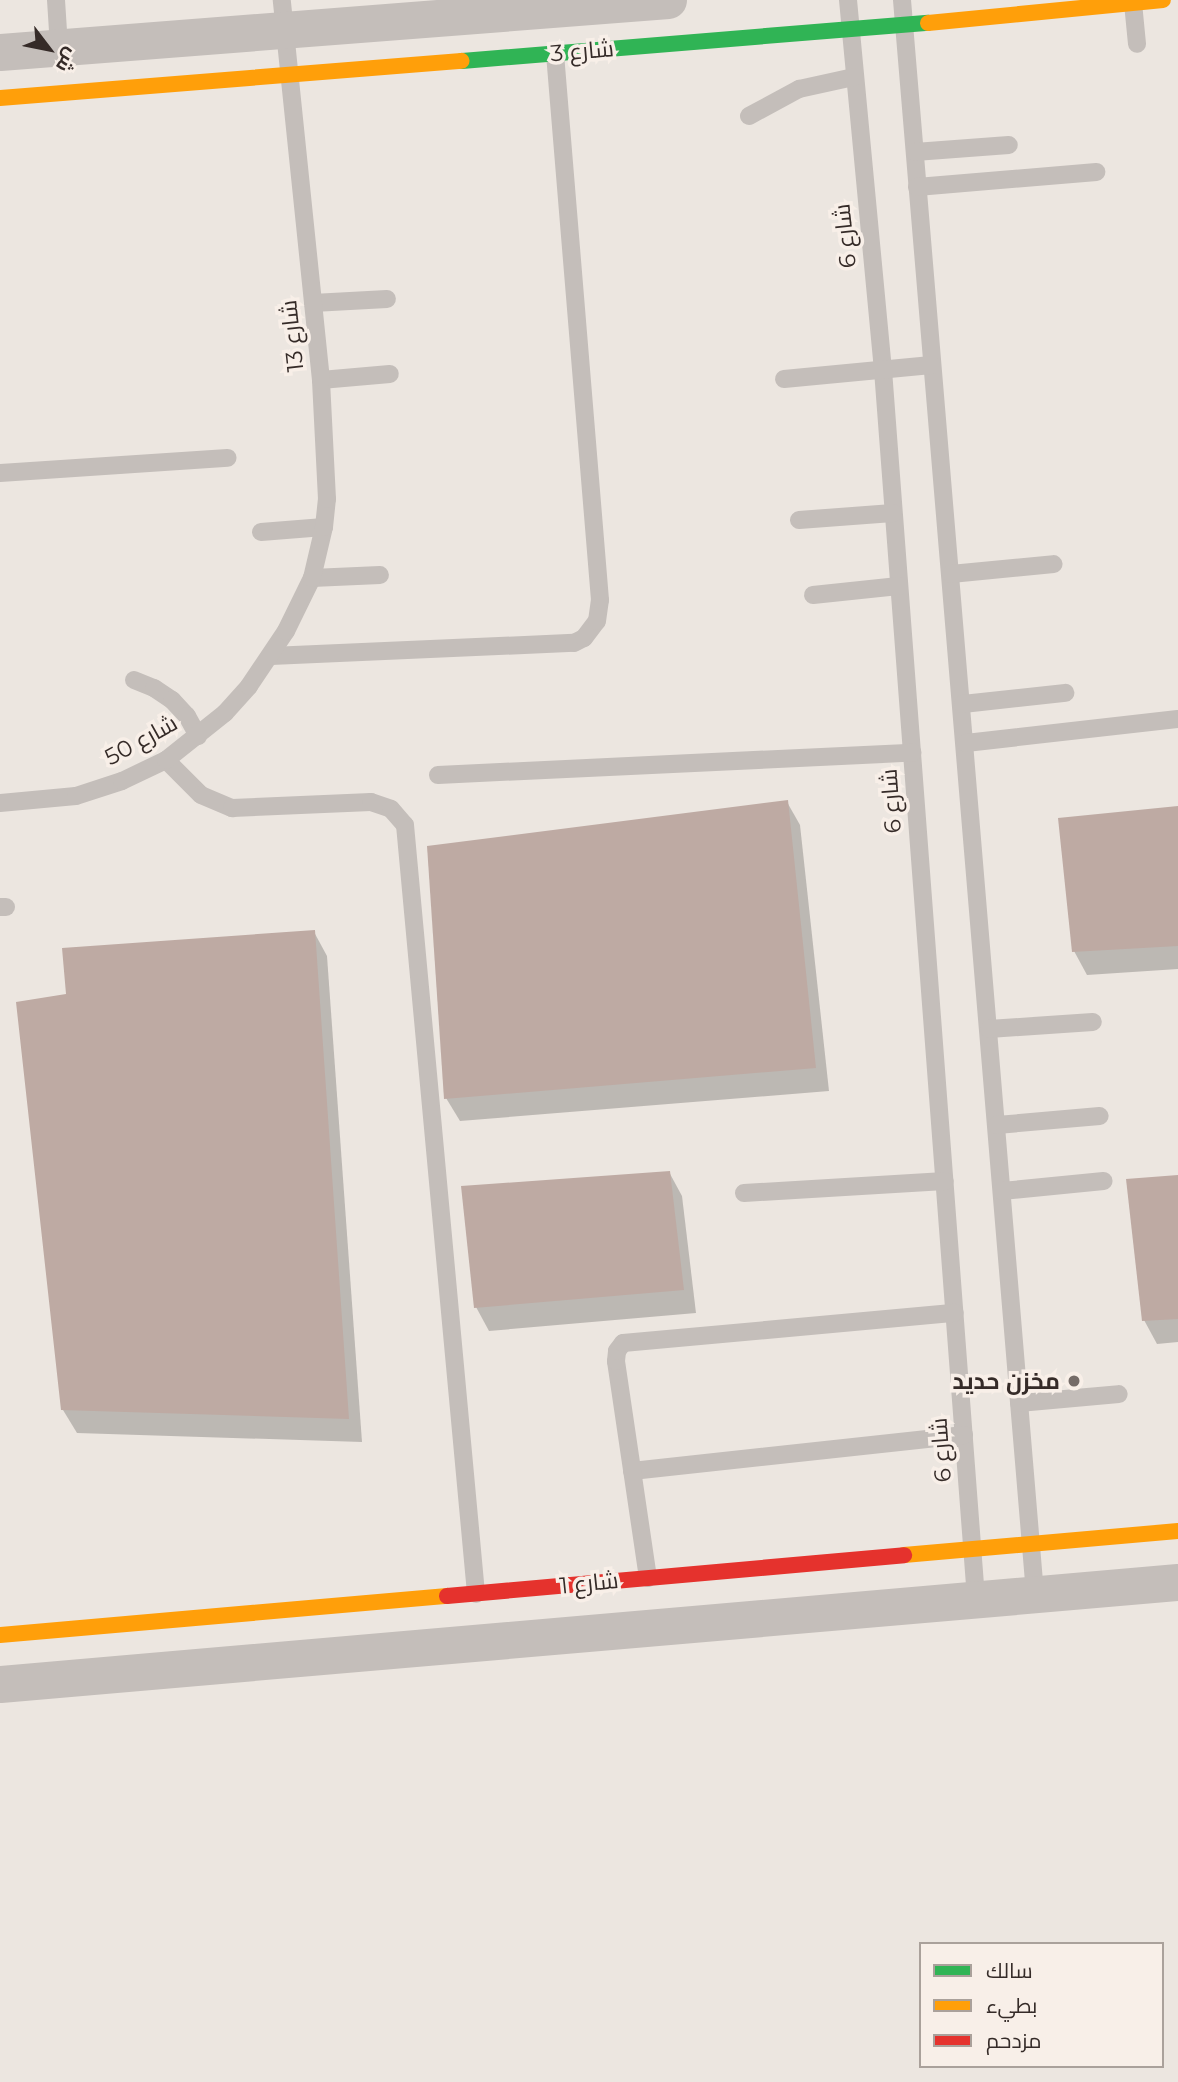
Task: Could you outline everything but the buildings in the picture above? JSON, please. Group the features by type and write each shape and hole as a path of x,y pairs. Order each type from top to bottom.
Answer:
{"street":[{"name":"شارع 3","path":"0,52 59,47 283,14 668,0"},
{"name":"شارع 3","path":"0,98 555,54 1163,0"},
{"name":"شارع 1","path":"0,1635 1178,1531"},
{"path":"0,1684 1178,1582"},
{"path":"590,1583 593,1632"}],"lane":[{"path":"56,0 59,47"},
{"name":"شارع 6","path":"848,0 883,370 976,1598"},
{"path":"902,0 931,365 967,743 1035,1593"},
{"path":"1133,3 1137,44"},
{"name":"شارع 13","path":"271,656 312,578 324,527 327,499 321,380 283,14"},
{"path":"271,656 574,643 592,630 597,621 600,600 555,54"},
{"path":"748,116 799,89 854,77"},
{"path":"915,152 1009,145"},
{"path":"917,187 1096,172"},
{"path":"313,303 387,299"},
{"path":"784,379 931,365"},
{"path":"321,380 390,374"},
{"path":"0,473 229,458"},
{"path":"799,520 893,513"},
{"path":"261,532 324,527"},
{"path":"951,574 1054,564"},
{"path":"312,578 380,575"},
{"path":"813,595 899,586"},
{"name":"شارع 50","path":"0,803 76,796 122,781 166,760 225,713 271,656"},
{"path":"134,680 154,688 172,700 187,716 198,736"},
{"path":"963,705 1065,693"},
{"path":"967,743 1178,719"},
{"path":"438,775 912,753"},
{"path":"166,760 201,795 232,808 371,802 391,809 405,825 476,1594"},
{"path":"989,1029 1093,1022"},
{"path":"997,1125 1100,1116"},
{"path":"744,1193 945,1181"},
{"path":"1002,1191 1104,1181"},
{"path":"648,1578 615,1361 617,1351 623,1343 955,1313"},
{"path":"1019,1403 1119,1394"},
{"path":"632,1471 964,1435"}],"traffic: fast":[{"path":"462,61 928,23"}],"traffic: slow":[{"path":"928,23 1163,0"},
{"path":"0,98 462,61"},
{"path":"904,1555 1178,1531"},
{"path":"0,1635 447,1596"}],"traffic: jam":[{"path":"447,1596 904,1555"}],"place":[{"name":"مخزن حديد","path":"1074,1381"}]}
